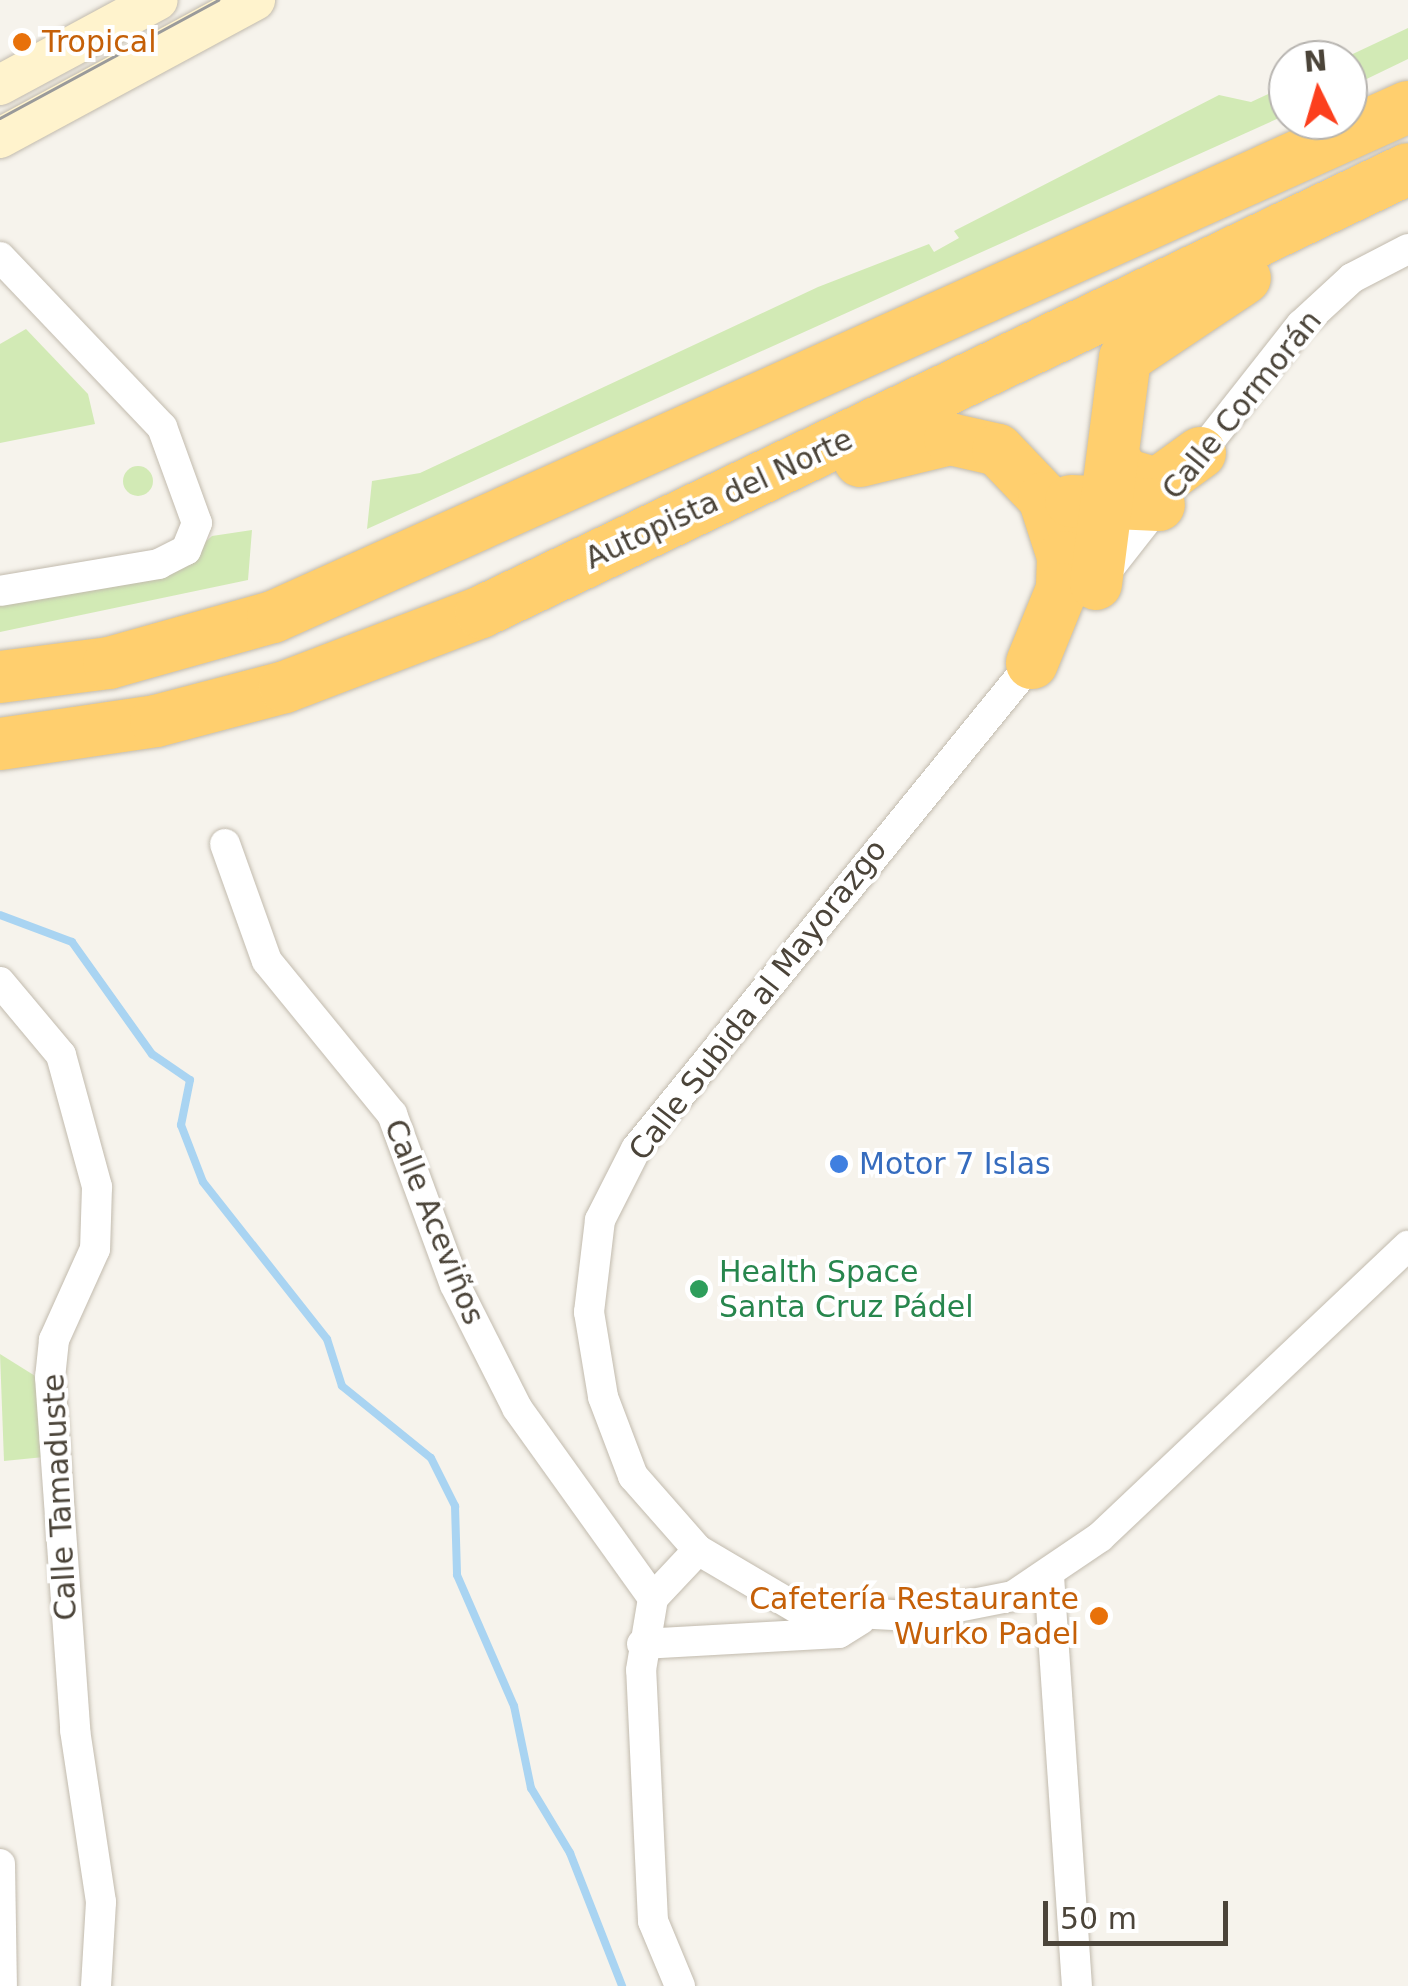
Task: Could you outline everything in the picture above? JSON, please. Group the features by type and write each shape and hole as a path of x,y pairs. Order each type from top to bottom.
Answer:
{"highway":[{"path":"0,677 109,663 273,617 1408,107"},
{"name":"Autopista del Norte","path":"0,744 156,722 285,687 481,612 1408,169"},
{"path":"1096,584 1103,505 1125,358 1210,294 1408,202"},
{"path":"766,477 836,470 908,442 950,439 998,450 1044,498 1063,557 1062,589 1032,663"},
{"path":"1111,452 1124,474 1156,484 1200,453"},
{"path":"1044,498 1103,505 1159,505"}],"main road":[{"path":"8,72 158,0"},
{"path":"0,138 255,0"}],"street":[{"name":"Calle Cormorán","path":"1096,584 1301,325 1352,278 1408,249"},
{"path":"0,257 162,426 196,523 186,550 159,564 0,591"},
{"name":"Calle Subida al Mayorazgo","path":"1096,584 636,1149 600,1220 588,1312 603,1398 633,1476 698,1550 800,1610 864,1618 1012,1596 1049,1576 1408,1246"},
{"name":"Calle Aceviños","path":"225,844 267,961 392,1114 455,1285 517,1408 653,1598"},
{"name":"Calle Tamaduste","path":"0,982 61,1055 97,1187 95,1248 54,1340 50,1377 75,1730 101,1902 96,1986"},
{"path":"680,1986 653,1921 642,1644 653,1598 698,1550"},
{"path":"1049,1576 1077,1986"},
{"path":"642,1644 840,1633 864,1618"},
{"path":"0,1864 2,1986"}],"green space":[{"path":"1408,28 1408,59 1368,78 1368,47"},
{"path":"1268,94 1268,123 367,529 372,481 420,473 818,287 929,244 934,252 959,238 954,231 1219,95 1251,102"},
{"path":"26,329 88,394 95,424 0,443 0,344"},
{"path":"138,466 152,475 153,481 144,495 138,496 124,487 123,481 132,467"},
{"path":"252,530 248,580 0,632 0,602 177,567 212,536"},
{"path":"0,1354 40,1379 44,1457 4,1461"}],"waterway":[{"path":"0,915 72,942 152,1054 190,1080 181,1125 203,1182 327,1339 342,1386 431,1458 455,1506 457,1575 514,1706 531,1788 570,1853 622,1986"}],"tram line":[{"path":"0,118 218,0"}],"place":[{"name":"Tropical","path":"22,42"},
{"name":"Motor 7 Islas","path":"839,1164"},
{"name":"Health Space Santa Cruz Pádel","path":"699,1289"},
{"name":"Cafetería Restaurante Wurko Padel","path":"1099,1616"}]}
